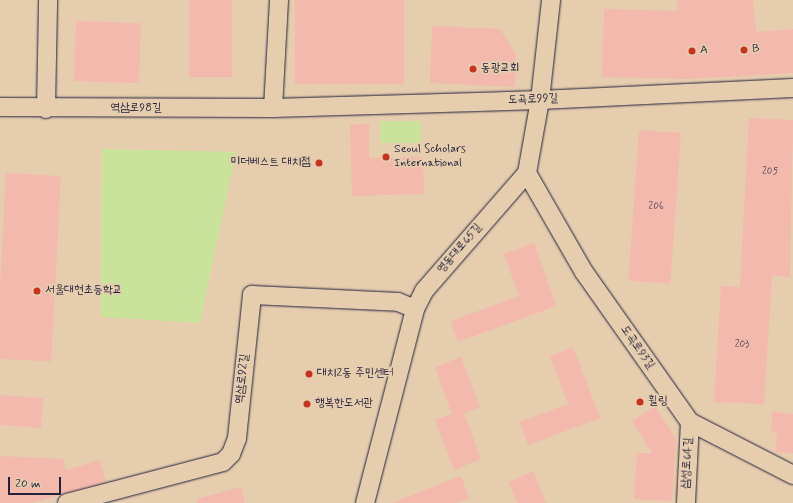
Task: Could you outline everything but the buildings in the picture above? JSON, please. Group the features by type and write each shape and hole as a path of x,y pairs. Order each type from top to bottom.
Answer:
{"street":[{"path":"46,109 48,0"},
{"path":"273,108 279,0"},
{"path":"527,173 540,100 551,0"},
{"name":"도곡로99길","path":"273,108 540,100 793,88"},
{"name":"역삼로98길","path":"0,107 46,109 273,108"},
{"name":"영동대로65길","path":"365,503 415,309 424,291 527,173"},
{"name":"도곡로93길","path":"527,173 584,272 690,422 793,475"},
{"name":"역삼로92길","path":"67,503 223,462 231,454 237,438 252,295 398,302 415,309"},
{"name":"삼성로64길","path":"686,503 690,422"}],"green space":[{"path":"380,121 421,121 421,143 380,143"},
{"path":"102,149 236,152 200,323 101,317"}],"place":[{"name":"B","path":"744,50"},
{"name":"A","path":"692,51"},
{"name":"동광교회","path":"473,69"},
{"name":"Seoul Scholars International","path":"386,157"},
{"name":"미더베스트 대치점","path":"319,163"},
{"name":"서울대현초등학교","path":"37,291"},
{"name":"대치2동 주민센터","path":"309,374"},
{"name":"휠링","path":"640,402"},
{"name":"행복한도서관","path":"307,404"}]}
